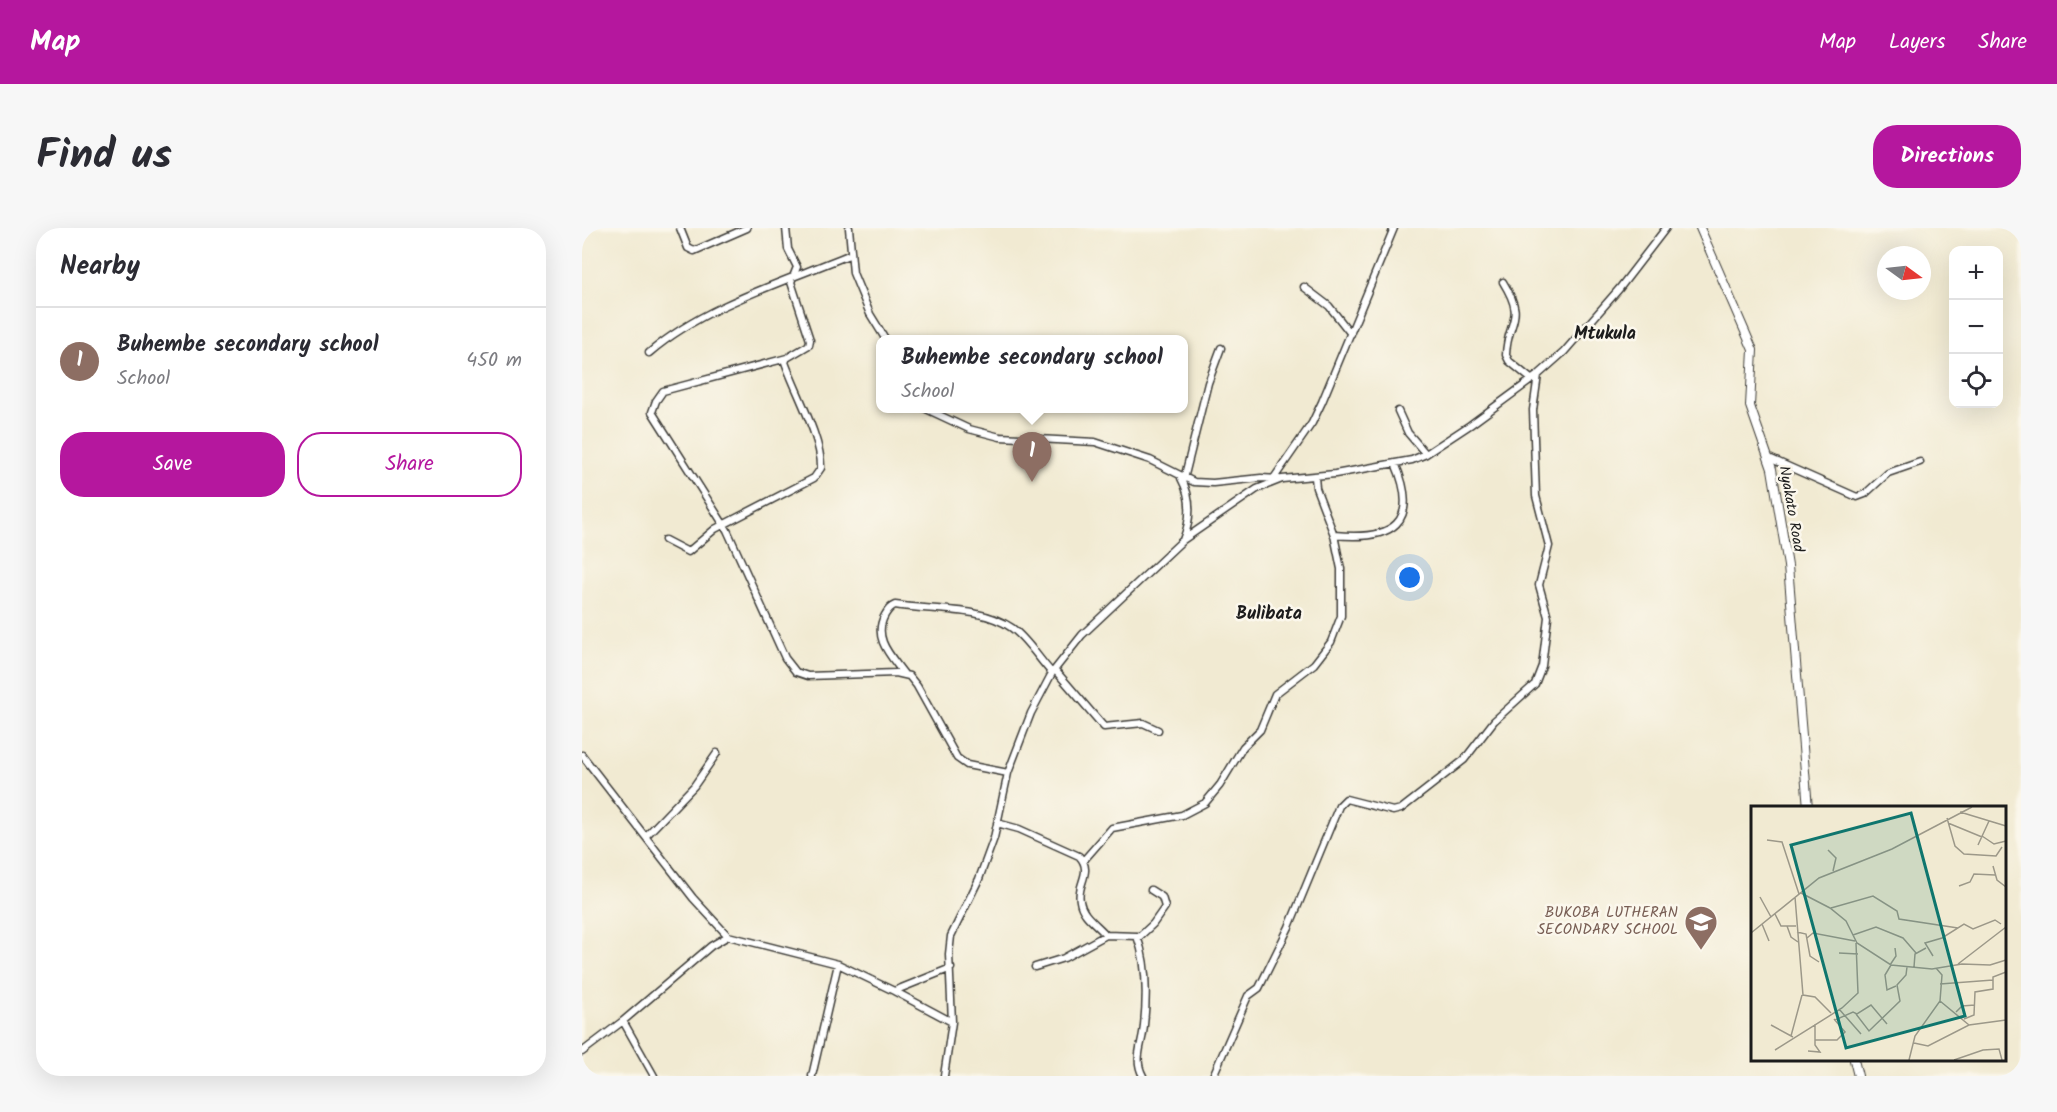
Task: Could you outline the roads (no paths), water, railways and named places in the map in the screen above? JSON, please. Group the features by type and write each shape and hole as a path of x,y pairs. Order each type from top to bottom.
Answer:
{"street":[{"path":"680,228 688,248 694,251 747,228"},
{"path":"786,228 788,249 797,267 791,279 810,340 809,345 787,358 663,391 652,412 724,525 778,644 796,672 808,676 904,674"},
{"path":"849,228 851,264 855,279 884,335"},
{"path":"1274,478 1312,423 1394,228"},
{"path":"935,413 969,429 1000,436 1095,442 1150,460 1182,478 1213,483 1315,477 1395,463 1426,454 1538,375 1584,330 1666,228"},
{"name":"Nyakato Road","path":"1700,228 1751,343 1753,359 1750,406 1769,458 1788,566 1808,806"},
{"path":"649,353 665,339 706,316 851,254"},
{"path":"1503,282 1517,314 1506,355 1509,361 1531,379"},
{"path":"1304,287 1329,306 1351,334"},
{"path":"1183,540 1190,514 1182,478 1211,374 1221,348"},
{"path":"665,540 688,552 715,529 814,478 821,468 820,455 786,364 787,358"},
{"path":"1213,1076 1248,996 1259,988 1289,927 1339,806 1347,799 1386,810 1401,809 1464,760 1494,721 1525,695 1539,675 1546,650 1548,616 1539,585 1547,564 1549,546 1536,496 1533,410 1538,375"},
{"path":"1398,411 1408,433 1426,454"},
{"path":"1769,458 1857,497 1865,494 1888,473 1920,462"},
{"path":"1334,535 1353,537 1381,534 1401,518 1407,501 1395,463"},
{"path":"1106,935 1086,916 1079,899 1086,874 1084,860 1112,828 1182,815 1205,803 1220,785 1243,747 1260,730 1275,694 1323,654 1337,629 1341,616 1341,569 1334,535 1317,494 1315,477"},
{"path":"944,1076 952,1022 951,936 979,879 997,823 1008,773 1035,705 1053,671 1097,620 1183,540 1257,489 1282,479"},
{"path":"1008,773 967,765 957,758 917,686 904,674 882,642 880,634 883,618 895,605 997,620 1014,629 1104,727 1143,723 1158,730"},
{"path":"646,836 694,786 717,753"},
{"path":"582,755 693,898 728,936 838,964 952,1022"},
{"path":"997,823 1060,847 1084,860"},
{"path":"1138,938 1153,924 1165,907 1162,897 1151,890"},
{"path":"1035,967 1064,958 1106,935 1136,935 1146,974 1144,1026 1138,1062 1143,1076"},
{"path":"582,1052 623,1021 704,951 728,936"},
{"path":"812,1076 838,964"},
{"path":"894,991 951,968"},
{"path":"623,1021 654,1076"},
{"path":"1854,1061 1858,1076"}],"place":[{"name":"Buhembe secondary school","path":"1032,482"},
{"name":"BUKOBA LUTHERAN SECONDARY SCHOOL","path":"1701,951"}],"district":[{"name":"Mtukula","path":"1605,334"},
{"name":"Bulibata","path":"1269,614"}]}
